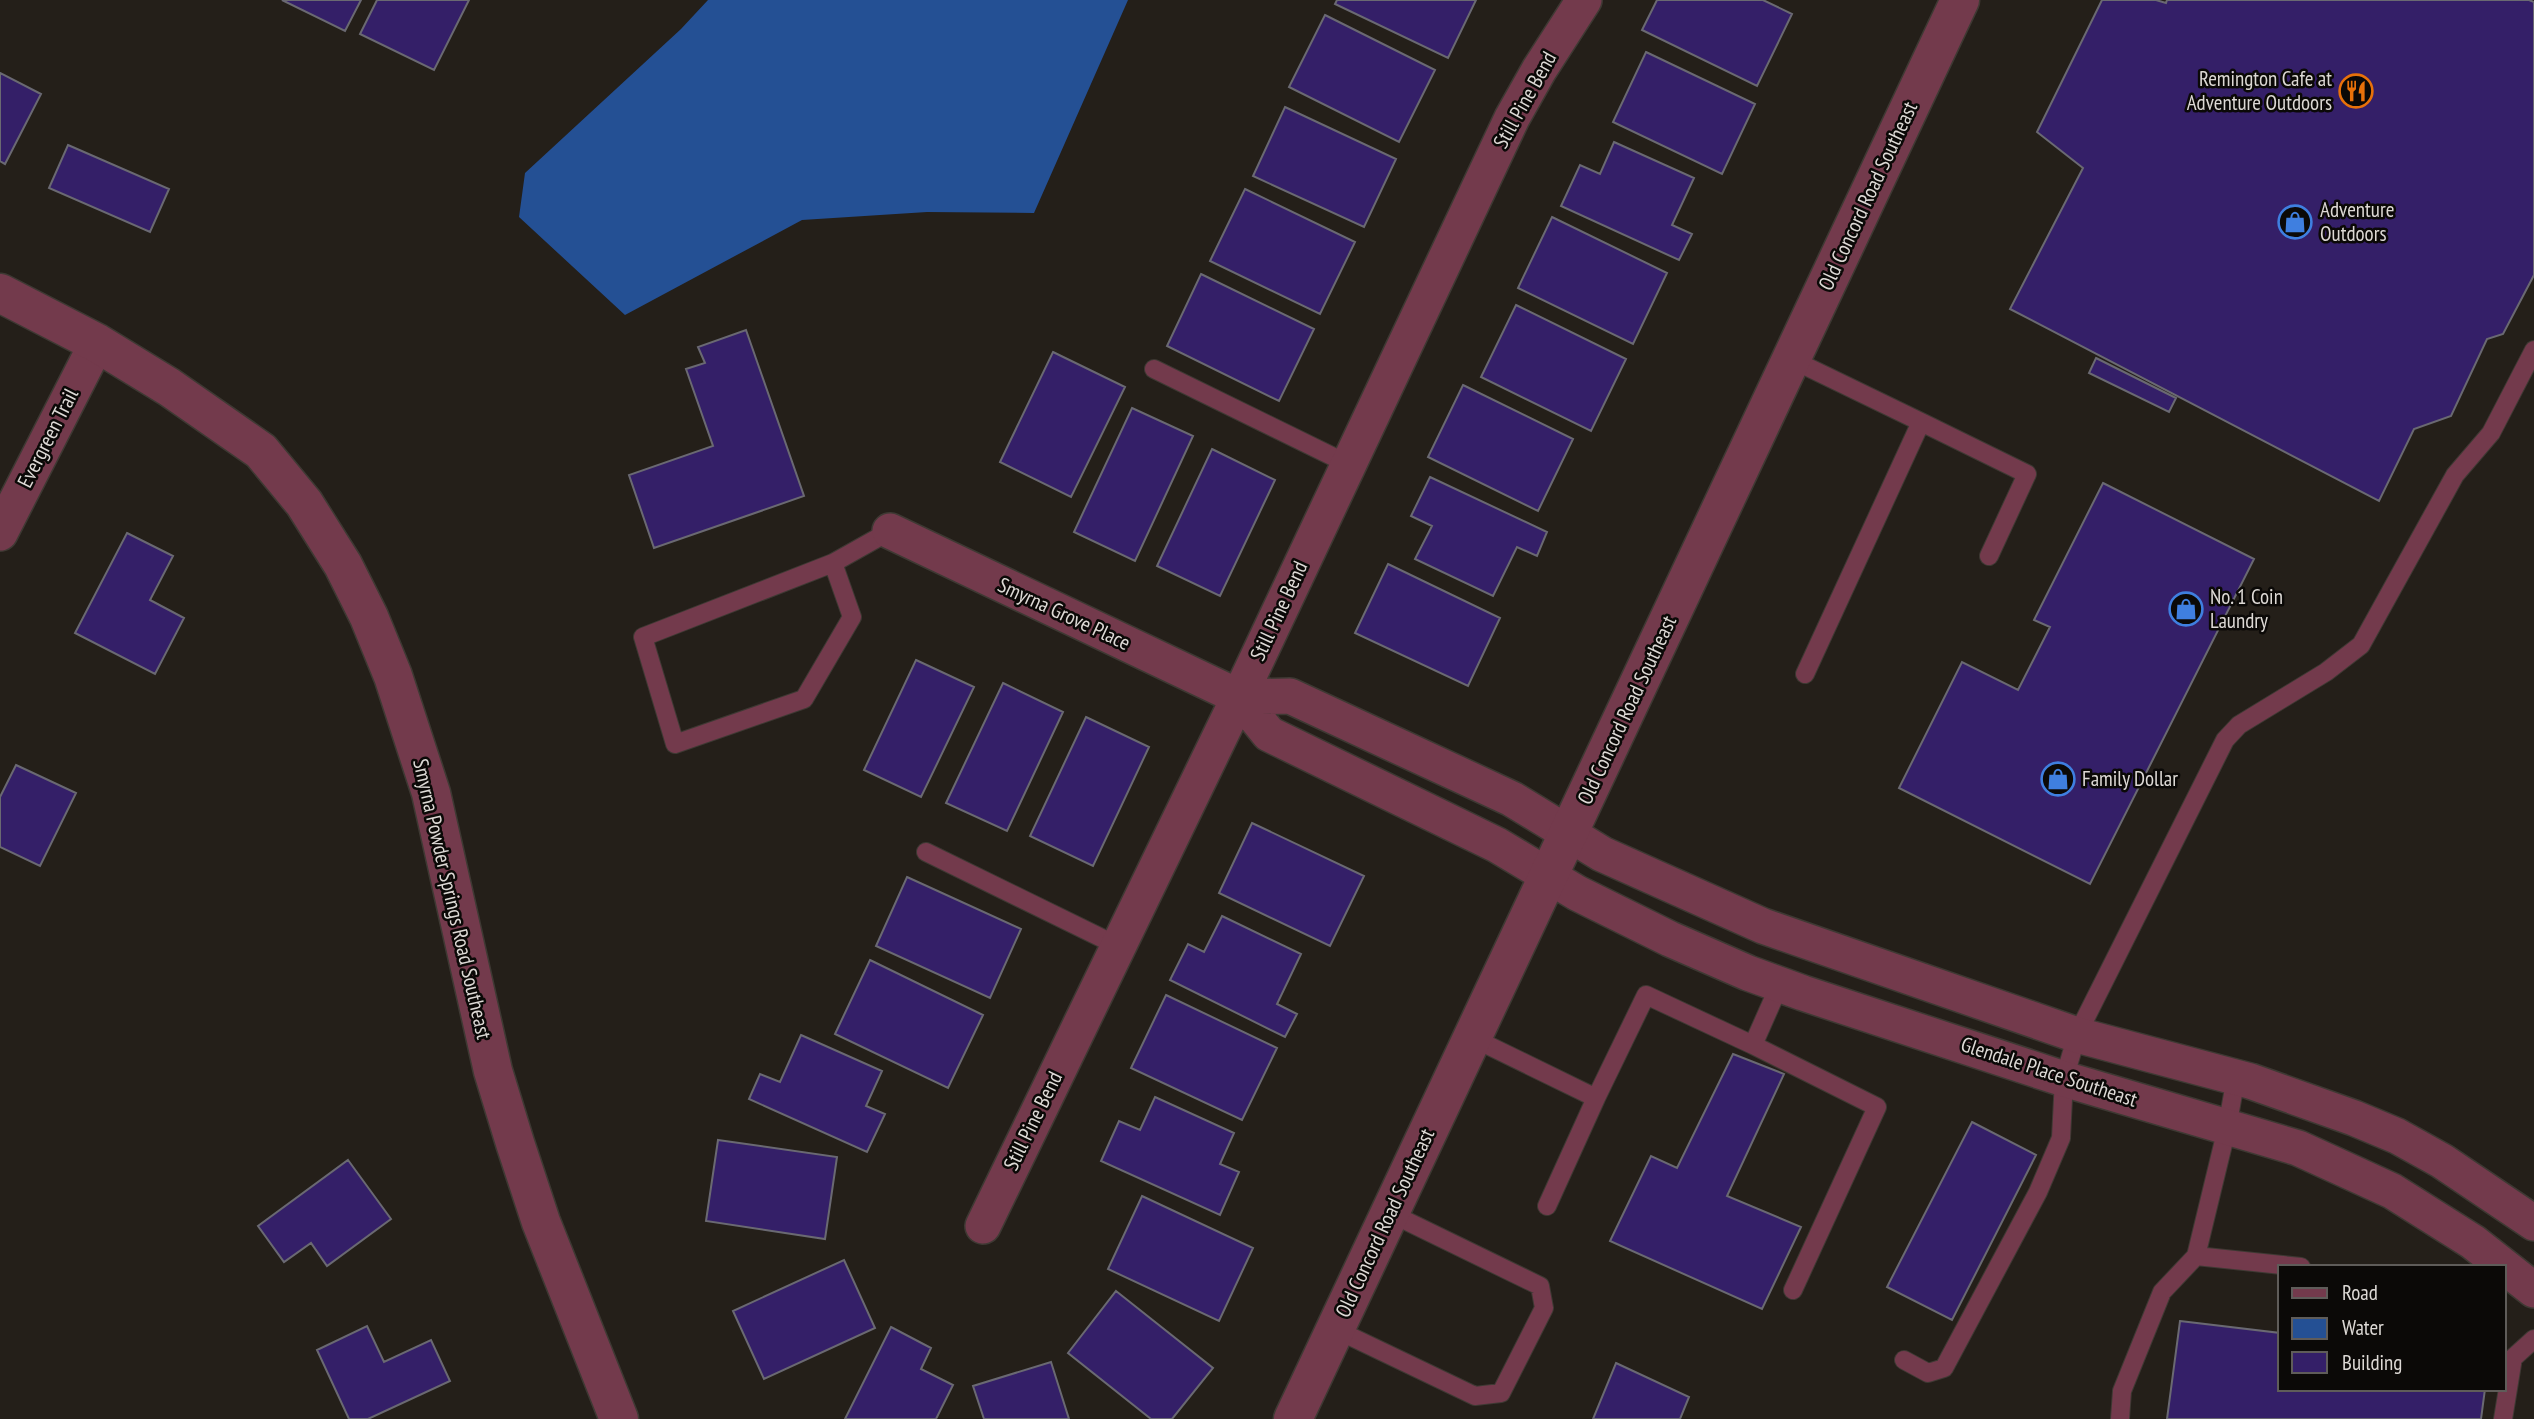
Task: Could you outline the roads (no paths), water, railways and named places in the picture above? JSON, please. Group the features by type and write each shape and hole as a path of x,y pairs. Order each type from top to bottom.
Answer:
{"street":[{"name":"Still Pine Bend","path":"983,1226 1239,697 1512,118 1584,0"},
{"name":"Old Concord Road Southeast","path":"1293,1419 1960,0"},
{"name":"Smyrna Powder Springs Road Southeast","path":"0,293 97,343 169,387 261,451 304,503 343,565 369,617 393,676 431,793 490,1057 515,1143 541,1223 619,1419"},
{"name":"Evergreen Trail","path":"0,533 97,343"},
{"name":"Smyrna Grove Place","path":"890,531 1239,697 1269,734 1497,845 1550,876"},
{"name":"Smyrna Grove Place","path":"1239,697 1290,696 1512,799 1569,834"},
{"path":"1379,788 1399,745"},
{"name":"Glendale Place Southeast","path":"1569,834 1602,854 1763,926 2077,1035 2236,1077 2309,1101 2397,1136 2486,1189 2534,1223"},
{"name":"Glendale Place Southeast","path":"1550,876 1577,893 1670,939 1780,984 2064,1079 2298,1148 2392,1191 2473,1242 2502,1265"},
{"name":"Glendale Place Southeast","path":"2506,1268 2534,1290"}],"lane":[{"path":"1904,1360 1927,1373 1944,1368 2038,1192 2061,1138 2064,1079 2077,1035 2225,740 2239,725 2326,672 2361,645 2455,475 2491,433 2534,350"},
{"path":"1791,359 2027,474 1989,556"},
{"path":"1154,369 1348,464"},
{"path":"1805,674 1921,422"},
{"path":"833,563 852,617 804,699 675,744 643,637 833,563 890,531"},
{"path":"926,852 1118,946"},
{"path":"1753,1045 1780,984"},
{"path":"1547,1206 1646,995 1877,1107 1793,1290"},
{"path":"1473,1038 1596,1098"},
{"path":"2119,1419 2122,1391 2162,1292 2196,1256 2227,1128 2236,1077"},
{"path":"1335,1329 1475,1396 1487,1396 1501,1393 1544,1308 1540,1286 1390,1213"},
{"path":"2196,1256 2282,1265"},
{"path":"2506,1381 2509,1353 2534,1339"},
{"path":"2502,1419 2505,1391"}],"water":[{"path":"708,0 1128,0 1034,213 927,212 802,220 625,315 519,217 525,173 681,29"}],"place":[{"name":"Remington Cafe at Adventure Outdoors","path":"2356,91"},
{"name":"Adventure Outdoors","path":"2295,222"},
{"name":"No. 1 Coin Laundry","path":"2186,609"},
{"name":"Family Dollar","path":"2058,779"}]}
